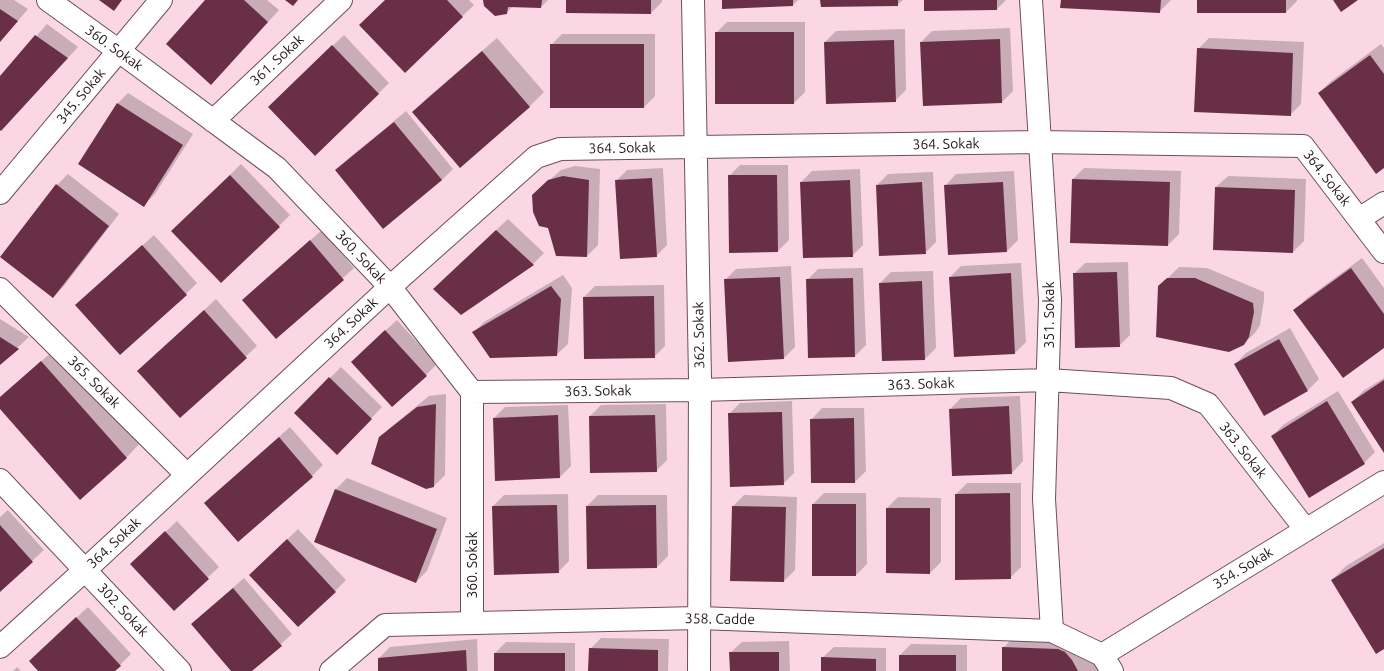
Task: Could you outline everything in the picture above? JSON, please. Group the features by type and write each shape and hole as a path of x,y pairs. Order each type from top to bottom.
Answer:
{"street":[{"name":"360. Sokak","path":"48,0 277,168 390,287 472,392 472,623"},
{"name":"345. Sokak","path":"0,193 161,0"},
{"name":"361. Sokak","path":"213,121 342,0"},
{"name":"362. Sokak","path":"693,0 700,390 698,671"},
{"name":"351. Sokak","path":"1030,0 1050,300 1044,499 1052,631"},
{"name":"364. Sokak","path":"0,647 390,287 536,157 560,149 1039,142 1303,146 1384,252"},
{"path":"1359,219 1384,202"},
{"name":"365. Sokak","path":"0,289 187,475"},
{"name":"363. Sokak","path":"472,392 700,390 1048,380 1171,388 1208,404 1306,530"},
{"name":"302. Sokak","path":"0,480 180,671"},
{"name":"354. Sokak","path":"1107,663 1306,530 1384,482"},
{"name":"358. Cadde","path":"331,671 385,625 699,618 1052,631 1107,663"}],"building":[{"path":"99,0 122,0 114,11"},
{"path":"205,0 244,0 268,22 211,85 166,44"},
{"path":"285,0 298,0 293,6"},
{"path":"385,0 447,0 463,17 405,73 359,25"},
{"path":"483,0 542,0 541,8 508,7 507,14 495,16 484,6"},
{"path":"566,0 651,0 651,14 566,13"},
{"path":"722,0 793,0 793,6 722,9"},
{"path":"820,0 898,0 898,6 821,7"},
{"path":"924,0 997,0 997,10 924,11"},
{"path":"1061,0 1161,0 1160,13 1060,8"},
{"path":"1197,0 1286,0 1286,13 1197,13"},
{"path":"1333,0 1358,0 1341,12"},
{"path":"0,9 18,21 0,42"},
{"path":"715,32 794,32 794,104 715,104"},
{"path":"35,35 68,58 1,131 0,76"},
{"path":"1000,39 1002,103 923,106 920,42"},
{"path":"894,40 896,102 826,104 824,42"},
{"path":"550,44 644,44 644,108 550,108"},
{"path":"332,45 379,94 315,156 268,107"},
{"path":"1197,48 1293,53 1291,116 1194,112"},
{"path":"482,51 530,107 460,168 412,112"},
{"path":"1370,55 1384,74 1384,168 1376,174 1318,93"},
{"path":"117,103 183,145 144,207 78,164"},
{"path":"394,122 442,180 383,229 335,170"},
{"path":"230,175 280,227 221,283 171,231"},
{"path":"728,175 777,175 778,252 729,253"},
{"path":"563,176 589,180 587,257 556,256 548,228 539,226 533,212 532,195 548,180"},
{"path":"652,178 657,257 620,259 615,180"},
{"path":"1072,179 1170,182 1168,246 1070,243"},
{"path":"850,180 853,257 803,258 800,182"},
{"path":"922,182 926,254 879,256 876,185"},
{"path":"1003,182 1007,252 948,255 944,185"},
{"path":"56,184 109,226 53,298 0,257"},
{"path":"1215,187 1295,190 1293,253 1213,250"},
{"path":"496,230 534,265 461,315 433,289"},
{"path":"310,240 344,280 276,339 242,300"},
{"path":"142,245 187,295 120,355 75,305"},
{"path":"1351,268 1384,314 1384,348 1343,378 1293,310"},
{"path":"1117,272 1120,347 1075,348 1073,273"},
{"path":"1011,273 1015,354 954,357 949,277"},
{"path":"780,277 784,359 728,362 724,279"},
{"path":"853,278 855,357 808,358 806,279"},
{"path":"1167,278 1195,278 1253,303 1254,312 1249,337 1244,345 1229,352 1156,337 1158,286"},
{"path":"922,281 925,360 882,361 879,283"},
{"path":"551,286 561,299 557,356 490,358 472,332"},
{"path":"654,296 655,358 584,359 583,297"},
{"path":"204,310 247,358 180,418 137,371"},
{"path":"385,330 427,376 392,407 351,362"},
{"path":"0,337 19,349 0,365"},
{"path":"1279,339 1308,391 1264,416 1234,364"},
{"path":"41,361 127,458 80,500 0,409 0,397"},
{"path":"329,377 372,419 337,455 294,413"},
{"path":"1384,380 1384,453 1351,402"},
{"path":"1327,401 1365,464 1309,498 1271,436"},
{"path":"436,404 434,487 426,489 371,464 379,437 417,407"},
{"path":"1009,406 1012,474 952,476 949,409"},
{"path":"782,412 784,485 730,487 728,413"},
{"path":"558,415 560,478 495,481 493,418"},
{"path":"655,415 657,472 590,473 589,416"},
{"path":"854,418 855,483 811,483 810,419"},
{"path":"279,437 313,477 238,542 204,503"},
{"path":"335,489 437,529 416,583 314,542"},
{"path":"1010,493 1011,579 955,580 955,494"},
{"path":"812,504 856,504 856,576 812,576"},
{"path":"557,505 559,573 494,575 492,506"},
{"path":"656,505 657,568 587,569 586,506"},
{"path":"732,506 786,507 784,582 730,581"},
{"path":"886,508 930,508 930,574 886,573"},
{"path":"0,525 33,562 0,592"},
{"path":"165,531 209,579 174,611 130,564"},
{"path":"287,539 336,592 298,627 249,575"},
{"path":"1384,548 1384,649 1376,654 1331,580"},
{"path":"233,588 282,646 252,671 231,671 191,624"},
{"path":"76,617 121,666 115,671 38,671 29,661"},
{"path":"1002,647 1058,649 1065,652 1072,660 1078,671 1002,671"},
{"path":"589,648 658,650 658,671 588,671"},
{"path":"466,650 467,671 378,671 378,658"},
{"path":"729,652 779,652 779,671 730,671"},
{"path":"494,653 565,653 565,671 494,671"},
{"path":"899,655 956,655 956,671 899,671"},
{"path":"821,657 876,659 876,671 821,671"}]}
